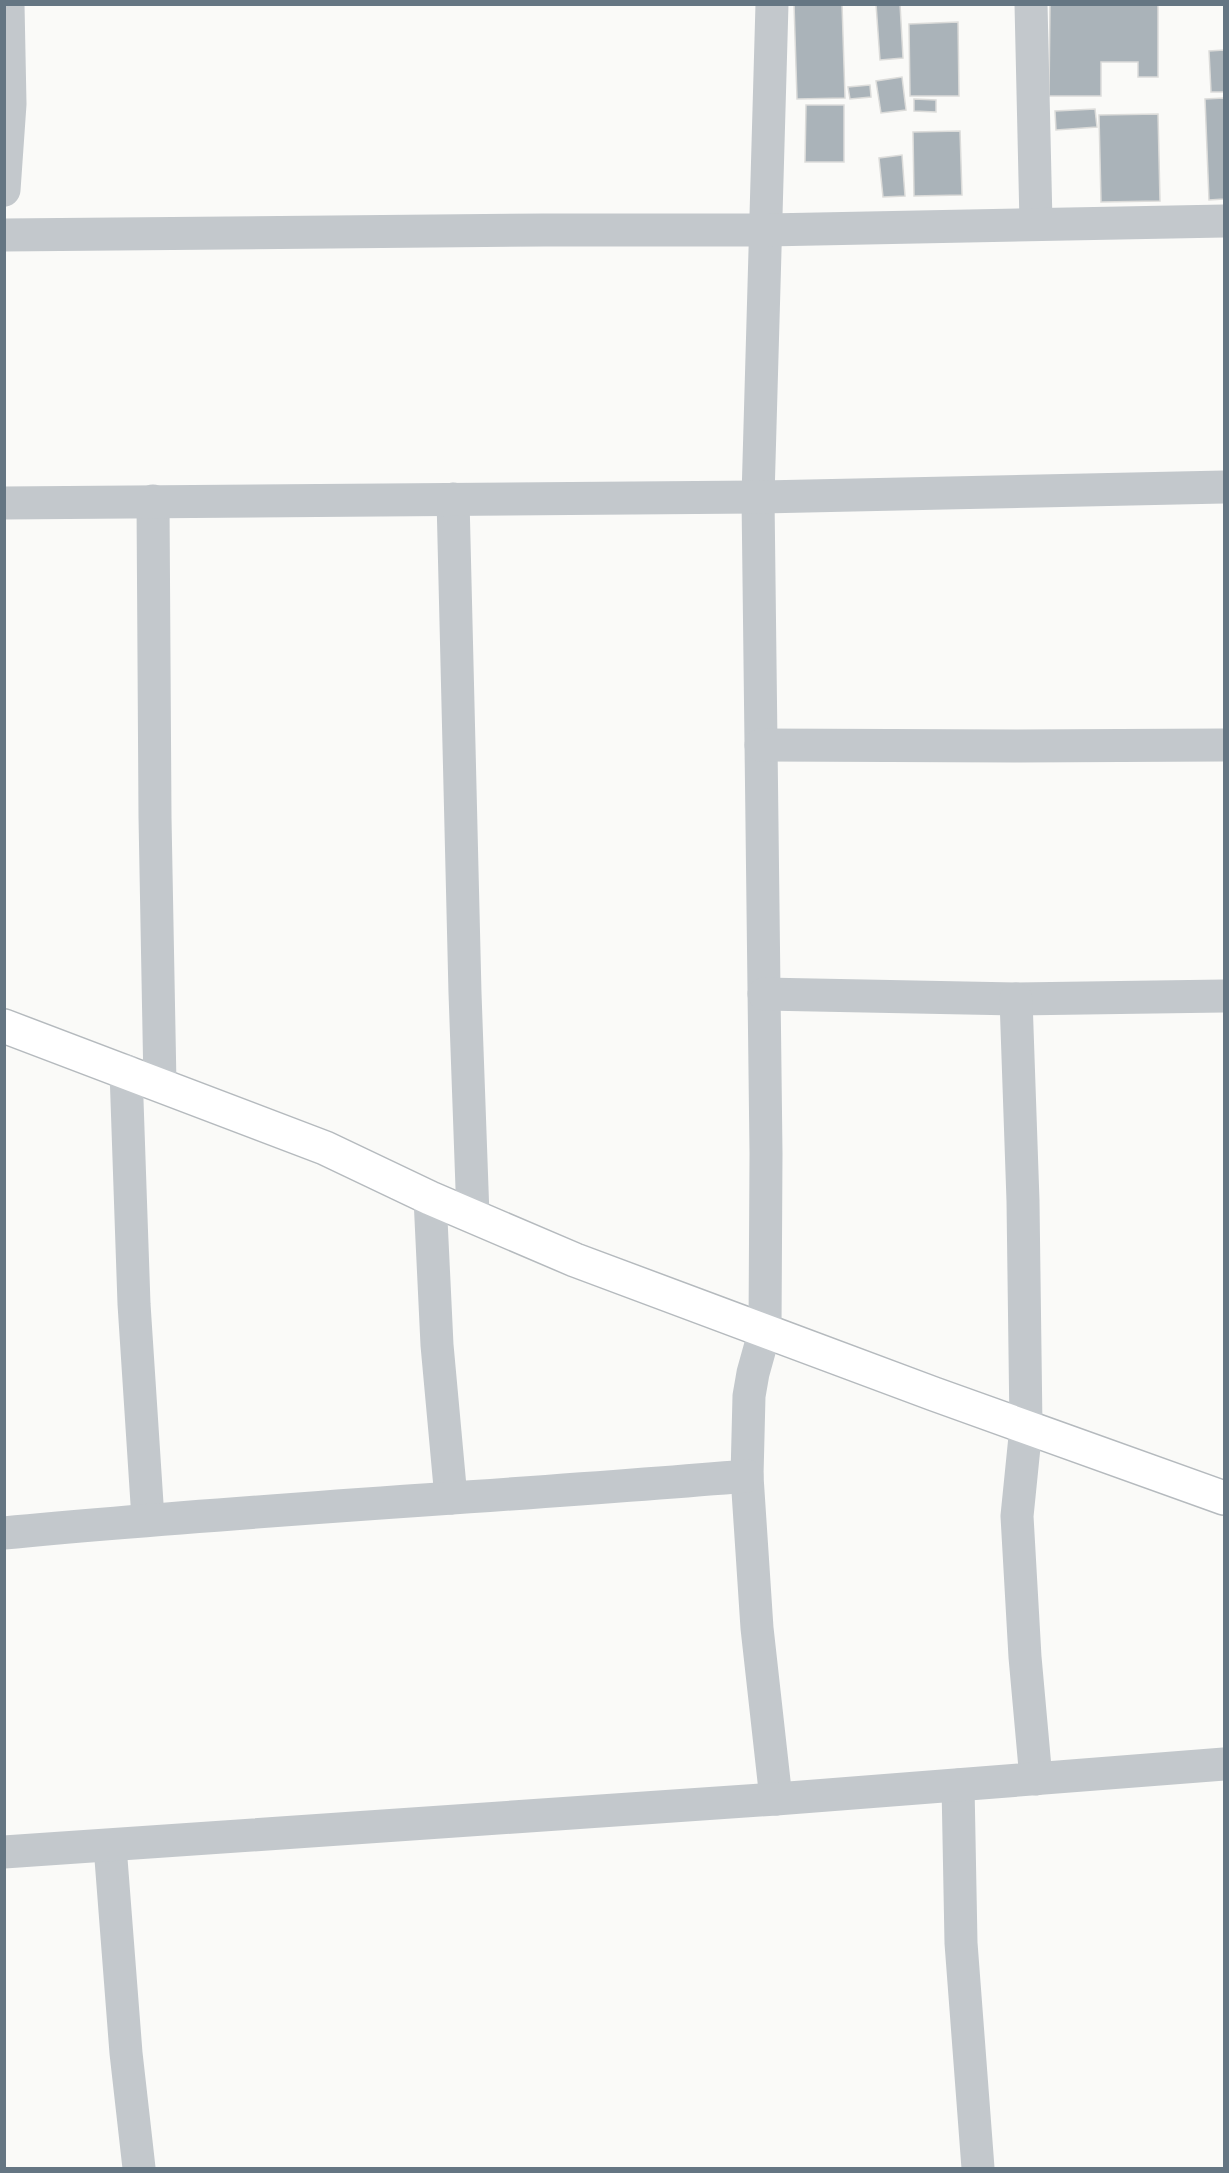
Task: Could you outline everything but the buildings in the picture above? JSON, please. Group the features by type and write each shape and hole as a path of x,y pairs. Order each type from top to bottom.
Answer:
{"main road":[{"path":"4,1026 326,1148 430,1198 575,1260 934,1394 1224,1498"}],"street":[{"path":"4,190 10,104 8,4"},
{"path":"772,4 758,498 764,994 765,1330 749,1396 747,1476 757,1628 776,1799"},
{"path":"1031,4 1036,224"},
{"path":"4,236 522,230 766,230 1224,221"},
{"path":"4,503 758,498 1224,488"},
{"path":"453,499 473,1216"},
{"path":"153,501 160,1085"},
{"path":"761,745 1224,745"},
{"path":"764,994 1016,999 1224,996"},
{"path":"1016,999 1023,1201 1026,1426 1017,1516 1025,1657 1036,1779"},
{"path":"126,1071 134,1304 148,1519"},
{"path":"430,1198 437,1345 451,1498"},
{"path":"4,1533 148,1519 747,1476"},
{"path":"4,1852 776,1799 1224,1764"},
{"path":"958,1785 962,1943 978,2169"},
{"path":"110,1846 126,2053 139,2169"}]}
